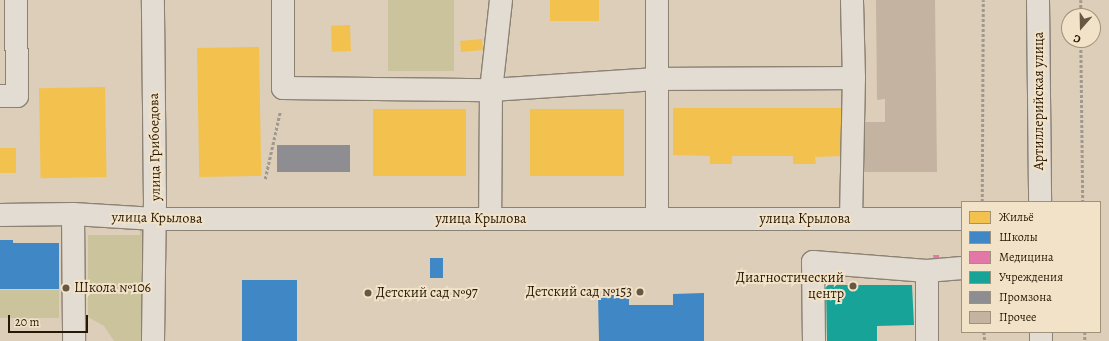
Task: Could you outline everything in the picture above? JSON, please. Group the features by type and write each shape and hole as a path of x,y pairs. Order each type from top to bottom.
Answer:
{"street":[{"path":"0,96 17,96 16,0"},
{"name":"улица Грибоедова","path":"153,0 155,219 153,341"},
{"path":"283,0 283,88 491,90 657,79 854,78"},
{"path":"490,218 491,90 501,0"},
{"path":"657,219 658,0"},
{"path":"851,219 854,78 852,0"},
{"name":"Артиллерийская улица","path":"1038,0 1040,201"},
{"path":"73,214 74,341"},
{"name":"улица Крылова","path":"0,215 73,214 155,219 961,219"},
{"path":"814,341 813,262 927,271 961,268"},
{"path":"927,271 927,341"}],"path":[{"path":"982,201 983,0"},
{"path":"1081,48 1084,201"},
{"path":"265,179 283,88"}],"shaded area":[{"path":"388,0 454,0 454,71 388,71"},
{"path":"140,228 151,236 150,341 114,341 104,326 88,317 88,235 140,235"},
{"path":"0,290 59,290 59,318 0,318"}],"building: Жильё":[{"path":"550,0 599,0 599,21 550,21"},
{"path":"350,25 351,51 332,52 331,26"},
{"path":"482,39 483,50 461,52 460,41"},
{"path":"259,47 261,176 199,177 197,48"},
{"path":"105,87 107,177 41,178 39,88"},
{"path":"673,108 843,108 844,156 815,157 816,164 793,164 793,156 732,156 732,164 710,164 710,156 673,155"},
{"path":"373,109 466,109 466,176 373,176"},
{"path":"530,109 624,109 624,176 530,176"},
{"path":"0,148 16,148 16,173 0,173"}],"building: Школы":[{"path":"0,240 13,240 13,243 59,243 59,289 0,289"},
{"path":"430,258 443,258 443,278 430,278"},
{"path":"242,280 297,280 297,341 242,341"},
{"path":"704,293 704,341 599,341 598,295 629,294 629,305 673,305 673,294"}],"building: Медицина":[{"path":"933,255 939,255 939,262 934,262"}],"building: Учреждения":[{"path":"826,285 912,285 914,325 877,326 877,341 827,341"}],"building: Промзона":[{"path":"277,145 350,145 350,172 277,172"}],"building: Прочее":[{"path":"876,0 935,0 937,172 860,172 859,122 885,122 885,99 877,100"}],"place":[{"name":"Диагностический центр","path":"853,286"},
{"name":"Школа №106","path":"66,288"},
{"name":"Детский сад №153","path":"640,292"},
{"name":"Детский сад №97","path":"368,293"}]}
